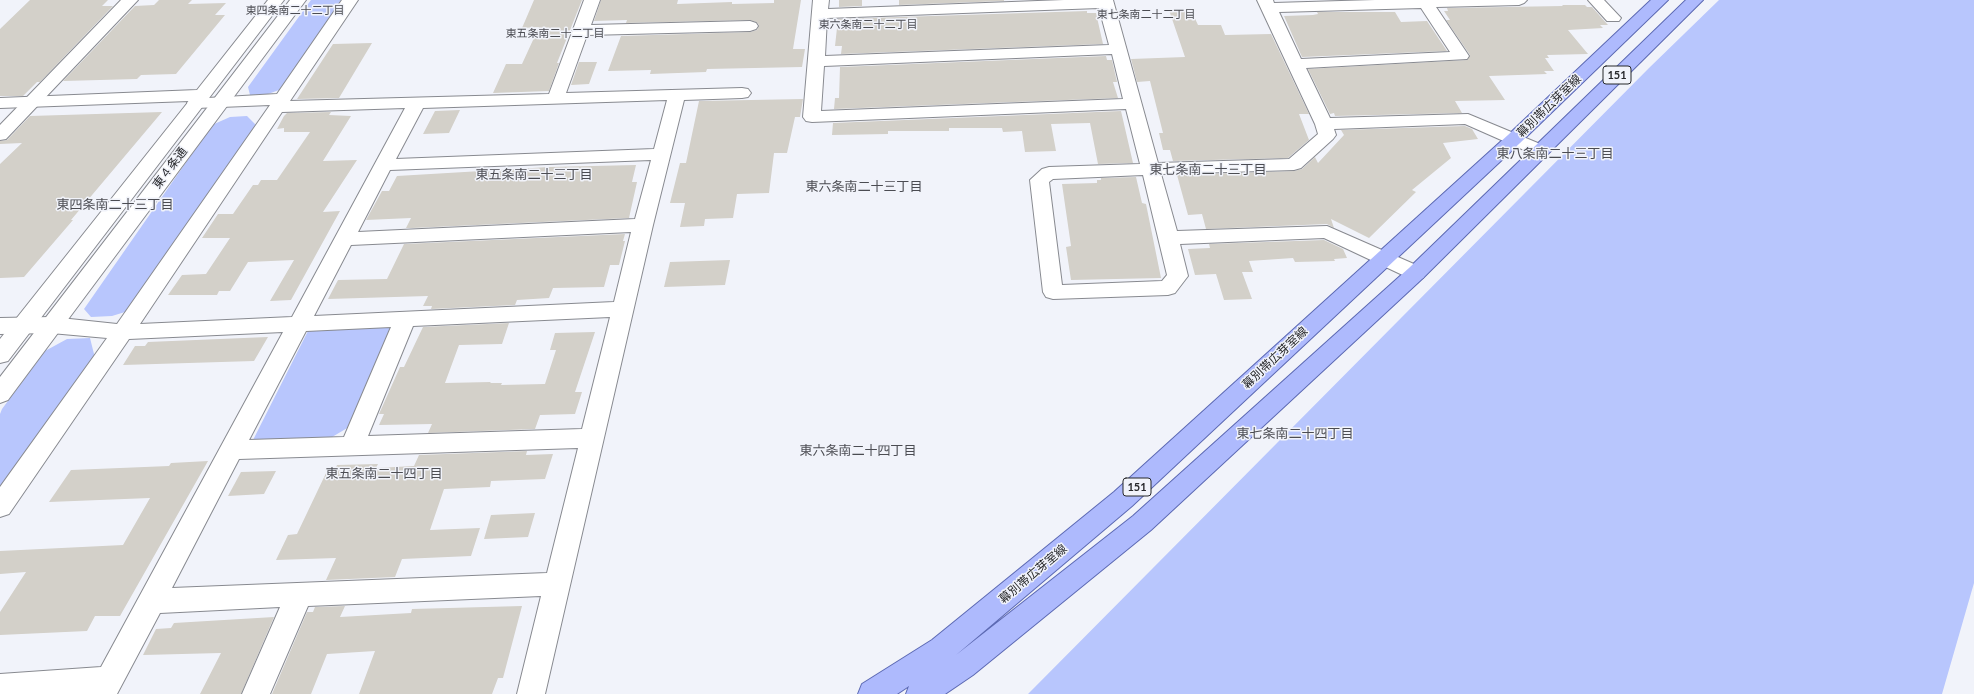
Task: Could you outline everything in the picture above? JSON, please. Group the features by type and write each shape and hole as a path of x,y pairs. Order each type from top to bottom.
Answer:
{"main road":[{"name":"幕別帯広芽室線","path":"872,694 942,649 1123,499 1514,139 1660,0"},
{"name":"幕別帯広芽室線","path":"920,694 963,666 1142,523 1416,273 1539,150 1695,0"}],"street":[{"path":"0,135 130,0"},
{"name":"東４条通","path":"0,355 276,0"},
{"name":"東４条通","path":"0,394 298,0"},
{"path":"0,507 123,332 350,0"},
{"path":"556,98 592,0"},
{"path":"1133,104 812,117 821,7 1106,2 1118,49 1133,104 1150,170 1169,238 1178,276 1168,288 1053,292 1039,180 1048,174 1150,170 1294,164 1327,135 1324,124 1267,4 1425,3 1519,0"},
{"path":"1596,0 1613,18"},
{"path":"1296,64 1461,56 1425,3"},
{"path":"581,30 750,26"},
{"path":"817,61 1118,49"},
{"path":"0,102 199,99 280,103 417,102 742,93"},
{"path":"531,694 556,584 624,309 643,225 677,94"},
{"path":"0,687 105,687 234,450 299,323 346,239 417,102"},
{"path":"1324,124 1468,119 1539,150"},
{"path":"385,165 662,154"},
{"path":"346,239 643,225"},
{"path":"1169,238 1327,232 1416,273"},
{"path":"0,326 51,325 123,332 624,309"},
{"path":"352,446 406,318"},
{"path":"234,450 592,438"},
{"path":"152,601 556,584"},
{"path":"256,694 299,596"}],"shaded area":[{"path":"311,0 343,0 279,90 268,94 250,95 248,87"},
{"path":"1719,0 1974,0 1974,583 1942,694 1028,694 1649,68"},
{"path":"247,116 256,125 125,312 112,316 91,317 84,309 212,125 230,117"},
{"path":"392,327 349,427 327,440 251,444 309,329"},
{"path":"90,338 95,358 0,493 0,414 2,409 45,351 67,339"}],"building":[{"path":"30,0 108,0 102,6 113,6 40,82 37,82 23,96 0,96 0,29"},
{"path":"159,0 192,0 188,4 226,3 215,15 225,15 176,74 141,75 137,79 63,81 135,6 154,5"},
{"path":"534,0 582,0 557,63 559,63 549,91 493,93 506,64 522,64 539,27 522,28"},
{"path":"601,0 678,0 677,4 732,2 732,4 774,3 774,0 801,0 793,49 805,49 802,67 707,69 706,72 650,74 651,70 608,71 621,36 750,32 757,30 759,25 750,20 626,23 627,20 594,21"},
{"path":"839,0 862,0 862,6 839,7"},
{"path":"899,0 1004,0 1004,1 899,5"},
{"path":"1562,5 1585,5 1587,7 1592,7 1608,25 1600,25 1603,28 1568,30 1588,54 1547,55 1549,58 1545,58 1554,71 1544,71 1547,74 1489,76 1505,100 1455,101 1462,113 1335,116 1334,113 1330,114 1308,69 1467,60 1470,55 1446,20 1450,20 1444,11 1448,11 1447,8 1563,6"},
{"path":"1169,10 1191,10 1198,25 1221,25 1225,35 1271,34 1309,114 1299,114 1309,140 1288,158 1173,161 1170,150 1163,150 1159,133 1163,133 1150,81 1137,82 1131,59 1185,57"},
{"path":"1087,11 1087,13 1096,13 1103,44 841,54 842,46 835,46 838,19"},
{"path":"1317,12 1395,12 1401,22 1427,21 1447,51 1302,57 1284,16 1313,15 1318,14"},
{"path":"372,43 339,98 297,99 333,44"},
{"path":"1106,56 1107,60 1112,60 1117,82 1113,82 1118,98 834,109 835,98 839,98 840,67"},
{"path":"579,62 597,62 589,84 571,85"},
{"path":"803,99 800,117 795,117 787,153 774,153 769,193 737,194 733,218 705,219 704,226 680,227 685,203 670,203 680,163 686,163 699,101"},
{"path":"460,110 449,133 423,134 435,111"},
{"path":"1121,111 1133,163 1098,164 1090,123 1051,124 1056,151 1025,152 1022,131 1003,132 1002,128 949,128 949,131 888,131 888,134 832,135 833,123"},
{"path":"162,112 24,277 0,278 0,164 22,143 0,144 0,141 7,140 30,116"},
{"path":"331,112 329,115 351,116 323,161 357,160 323,212 340,211 291,300 270,301 294,260 248,262 230,291 219,291 217,295 168,295 182,275 206,274 230,238 202,238 218,214 233,214 253,185 258,185 261,180 277,180 310,132 284,132 284,128 277,129 284,116 287,113"},
{"path":"1465,126 1472,129 1478,139 1443,143 1451,158 1412,190 1416,192 1369,238 1331,219 1334,228 1327,224 1206,229 1202,214 1188,215 1177,175 1294,171 1302,169 1315,157 1318,163 1344,135 1341,130"},
{"path":"636,165 632,182 637,182 629,218 412,228 406,228 411,218 366,220 382,191 389,191 397,176 549,167"},
{"path":"1136,177 1142,203 1146,204 1161,278 1071,280 1066,247 1071,246 1062,184 1097,183 1097,180 1101,180 1101,178"},
{"path":"625,234 623,241 625,241 619,265 610,265 604,287 553,288 549,298 517,300 515,305 431,309 432,306 423,306 428,296 328,299 338,280 387,279 404,244"},
{"path":"1324,240 1343,249 1347,258 1334,259 1335,261 1295,262 1293,258 1249,261 1253,272 1242,272 1252,299 1224,300 1216,274 1195,275 1188,249 1210,248 1209,244"},
{"path":"730,260 725,285 664,287 670,262"},
{"path":"509,323 502,344 459,345 445,383 491,382 490,383 502,383 501,385 545,384 556,350 550,350 555,333 595,332 575,392 582,392 575,414 540,415 535,429 428,433 432,424 379,425 384,414 379,414 400,367 404,367 423,327"},
{"path":"268,337 254,361 123,365 135,346 145,346 148,342"},
{"path":"527,451 526,455 553,454 545,479 491,481 490,487 444,489 430,530 480,528 471,556 402,559 395,577 326,580 336,558 276,560 288,535 297,534 327,471 335,470 337,465 378,464 376,468 414,466 419,455"},
{"path":"208,461 120,616 95,616 87,631 0,635 0,612 26,572 0,574 0,551 123,545 150,498 49,502 71,470 169,466 171,463"},
{"path":"276,471 264,494 228,496 241,472"},
{"path":"535,513 528,537 484,539 491,515"},
{"path":"345,606 340,617 411,613 412,609 522,606 503,678 498,678 492,694 359,694 375,651 327,654 311,694 272,694 307,612 313,612 315,607"},
{"path":"274,617 241,694 200,694 221,653 143,655 156,629 171,628 174,623"}],"district":[{"name":"東四条南二十二丁目","path":"295,10"},
{"name":"東七条南二十二丁目","path":"1146,14"},
{"name":"東六条南二十二丁目","path":"868,24"},
{"name":"東五条南二十二丁目","path":"555,33"},
{"name":"東八条南二十三丁目","path":"1555,154"},
{"name":"東七条南二十三丁目","path":"1208,170"},
{"name":"東五条南二十三丁目","path":"534,175"},
{"name":"東六条南二十三丁目","path":"864,187"},
{"name":"東四条南二十三丁目","path":"115,205"},
{"name":"東七条南二十四丁目","path":"1295,434"},
{"name":"東六条南二十四丁目","path":"858,451"},
{"name":"東五条南二十四丁目","path":"384,474"}]}
